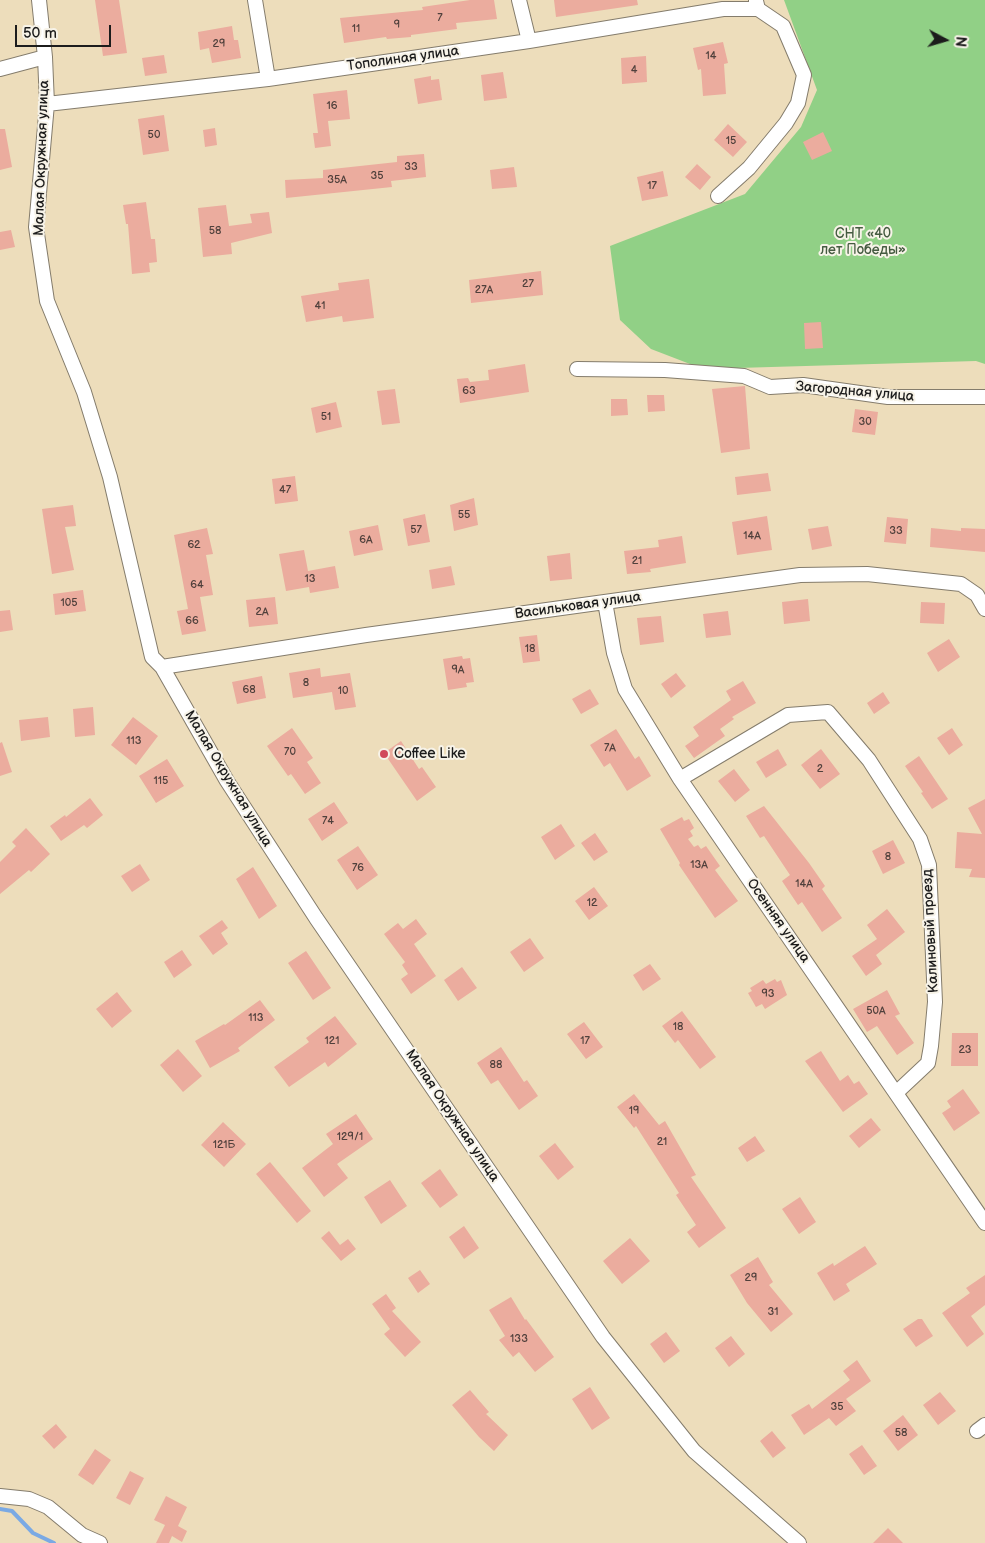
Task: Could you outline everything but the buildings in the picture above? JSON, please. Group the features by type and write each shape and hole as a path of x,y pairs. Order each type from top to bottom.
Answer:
{"street":[{"name":"Малая Окружная улица","path":"39,0 45,57 46,104 36,227 47,301 84,392 110,478 152,657 162,667 227,781 316,918 603,1337 694,1451 799,1543"},
{"path":"255,0 268,79"},
{"path":"519,0 529,41"},
{"path":"718,196 749,168 786,123 798,103 804,75 783,26 757,4"},
{"name":"Тополиная улица","path":"46,104 268,79 529,41 757,4"},
{"path":"0,69 45,57"},
{"name":"Загородная улица","path":"577,369 665,370 744,376 770,387 803,385 888,398 985,397"},
{"name":"Васильковая улица","path":"162,667 366,635 800,575 867,574 962,584 977,595 985,609"},
{"name":"Осенняя улица","path":"605,602 614,653 625,689 680,779 985,1223"},
{"name":"Калиновый проезд","path":"680,779 788,715 828,712 869,760 920,839 929,865 935,1002 931,1046 928,1063 896,1093"},
{"path":"0,1496 28,1499 48,1507 82,1534 100,1543"}],"green space":[{"name":"СНТ «40 лет Победы»","path":"784,0 985,0 985,364 976,361 703,369 651,349 620,320 610,246 745,194 801,127 817,90"}],"waterway":[{"path":"0,1509 12,1511 33,1533 54,1543"}],"place":[{"name":"Coffee Like","path":"384,754"}]}
